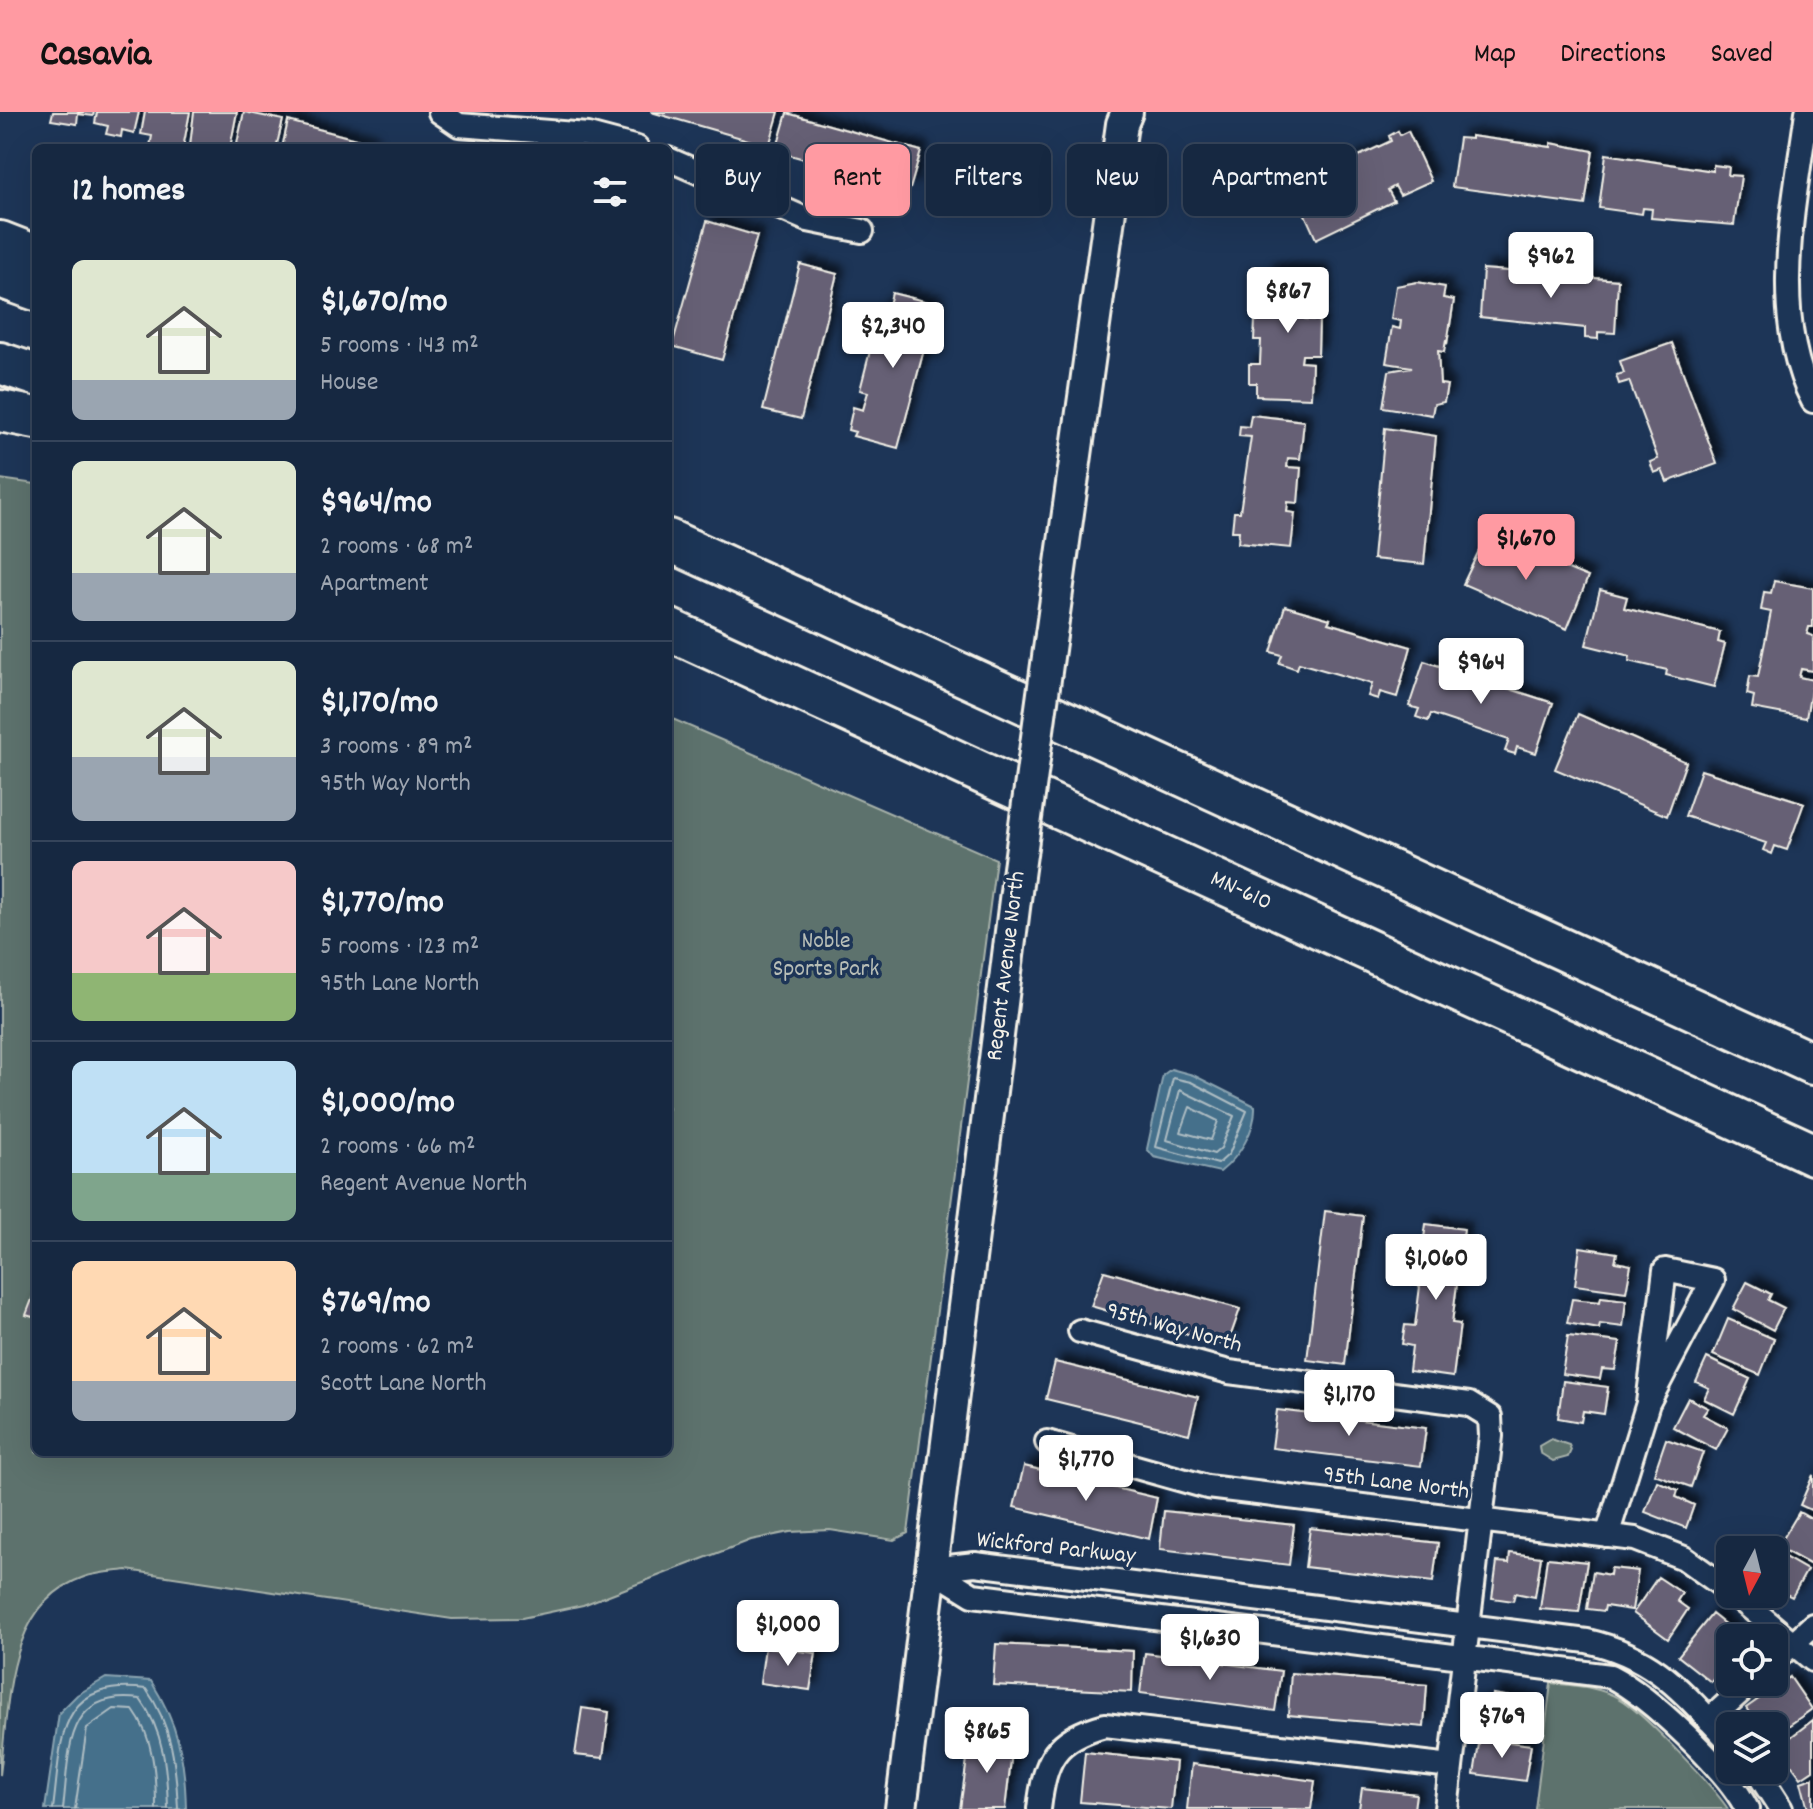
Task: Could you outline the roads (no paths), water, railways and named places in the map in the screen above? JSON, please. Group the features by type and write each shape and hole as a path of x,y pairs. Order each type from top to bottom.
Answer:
{"highway":[{"path":"0,242 32,254"},
{"path":"0,277 32,289"},
{"path":"0,363 32,374"},
{"path":"0,411 32,417"},
{"path":"672,542 1813,1064"},
{"name":"MN-610","path":"672,631 1813,1156"},
{"path":"1597,965 1813,1049"}],"street":[{"path":"440,112 459,125 588,135 622,144"},
{"path":"1807,112 1791,250 1791,313 1798,359 1813,401"},
{"name":"Regent Avenue North","path":"901,1809 1018,876 1122,116"},
{"path":"672,161 808,220 862,231"},
{"path":"1607,1536 1648,1403 1665,1270 1713,1280 1648,1403"},
{"name":"95th Way North","path":"1080,1331 1229,1372 1469,1404 1490,1417 1491,1436 1481,1520"},
{"name":"95th Lane North","path":"1047,1442 1207,1487 1607,1536 1665,1549 1716,1580"},
{"path":"1446,1809 1481,1520"},
{"name":"Wickford Parkway","path":"931,1569 975,1564 1469,1626 1615,1648 1642,1659 1668,1678 1716,1727"},
{"name":"Wickford Parkway","path":"931,1569 973,1595 1585,1670 1610,1676 1630,1686 1651,1703 1730,1784 1747,1809"},
{"name":"95th Lane North","path":"1752,1608 1813,1660"},
{"path":"1788,1648 1813,1625"},
{"path":"1709,1720 1736,1696"},
{"path":"1039,1809 1042,1783 1056,1749 1070,1737 1105,1725 1451,1766"},
{"path":"1765,1784 1781,1809"}],"water":[{"path":"1171,1069 1193,1075 1255,1106 1253,1124 1245,1142 1234,1159 1220,1172 1154,1157 1147,1149 1163,1075"},
{"path":"106,1678 151,1681 174,1727 184,1774 186,1809 45,1809 59,1713 77,1695"}],"park label":[{"name":"Noble Sports Park","path":"826,956"}]}
